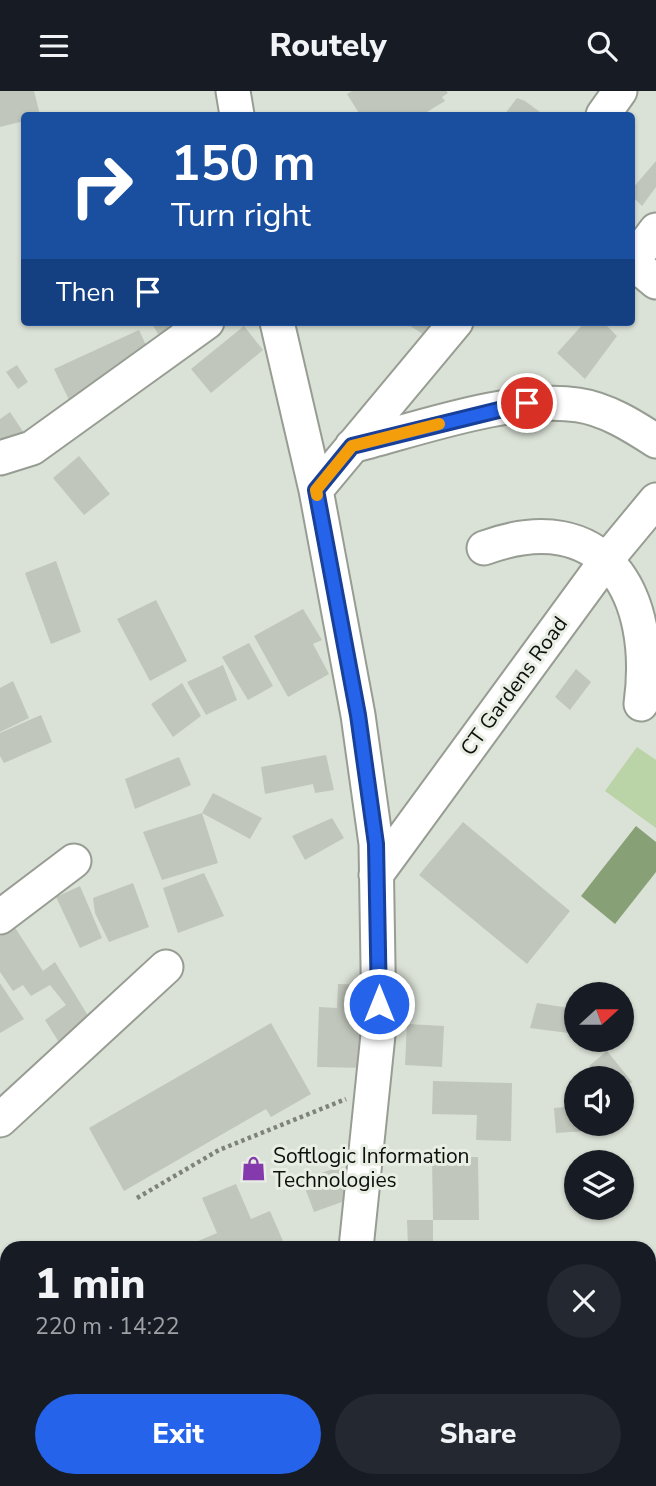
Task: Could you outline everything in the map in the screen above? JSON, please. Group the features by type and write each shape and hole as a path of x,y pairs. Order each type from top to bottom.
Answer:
{"street":[{"path":"233,91 236,112"},
{"path":"605,112 620,91"},
{"path":"635,257 656,230"},
{"path":"635,264 656,282"},
{"path":"0,458 33,447 201,326"},
{"path":"278,326 316,490 358,715 376,844 379,1025 357,1241"},
{"path":"316,490 453,326"},
{"path":"352,446 527,403 580,405 622,420 656,441"},
{"name":"CT Gardens Road","path":"376,875 608,558 656,500"},
{"path":"484,548 509,539 569,539 586,543 608,558 621,575 636,607 643,632 646,675 641,704"},
{"path":"0,917 74,861"},
{"path":"0,1120 166,967"}],"path":[{"path":"137,1198 219,1150 330,1105 373,1091"}],"shaded area":[{"path":"637,747 656,760 656,828 605,791"},
{"path":"636,826 656,842 656,872 615,924 581,896"}],"building":[{"path":"0,91 34,91 39,112 21,112 21,122 0,127"},
{"path":"352,91 448,93 442,97 445,101 427,112 358,112 347,94"},
{"path":"517,98 540,112 506,112"},
{"path":"656,161 656,187 642,206 635,199 635,186"},
{"path":"153,326 175,326 158,334"},
{"path":"244,326 263,350 211,393 191,369"},
{"path":"410,326 436,326 429,338"},
{"path":"581,326 607,326 617,336 585,379 557,353"},
{"path":"139,330 157,369 73,408 54,369"},
{"path":"17,365 28,382 18,389 6,372"},
{"path":"10,412 28,439 0,457 0,419"},
{"path":"79,456 110,494 84,515 53,478"},
{"path":"56,561 81,632 51,644 25,573"},
{"path":"156,600 187,661 150,681 117,619"},
{"path":"303,609 322,640 313,644 329,674 288,697 254,636"},
{"path":"249,643 273,686 248,700 222,657"},
{"path":"223,665 237,700 206,715 187,682"},
{"path":"576,669 591,682 570,710 555,697"},
{"path":"13,681 29,718 0,732 0,688"},
{"path":"182,683 201,716 173,737 151,704"},
{"path":"41,715 52,742 4,763 0,756 0,733"},
{"path":"326,755 334,790 315,793 313,784 265,794 261,767"},
{"path":"179,757 191,785 135,809 125,779"},
{"path":"213,793 262,818 250,839 202,813"},
{"path":"202,813 218,863 162,880 143,832"},
{"path":"332,818 344,838 305,860 292,836"},
{"path":"463,822 570,911 527,964 419,875"},
{"path":"204,873 224,916 178,933 163,888"},
{"path":"133,883 149,927 109,942 95,913 93,898"},
{"path":"80,886 102,938 80,948 56,897"},
{"path":"14,926 43,971 55,962 95,1027 62,1047 45,1020 66,1005 50,985 31,996 23,985 13,991 0,972 0,936"},
{"path":"0,983 24,1019 0,1033"},
{"path":"338,984 370,985 369,1068 317,1067 319,1007 337,1008"},
{"path":"537,1003 564,1007 564,1032 530,1028"},
{"path":"271,1023 311,1094 271,1117 266,1109 124,1191 89,1128"},
{"path":"407,1024 444,1026 442,1067 405,1065"},
{"path":"608,1052 619,1066 589,1066"},
{"path":"433,1081 512,1083 511,1141 476,1140 477,1115 432,1114"},
{"path":"564,1107 564,1132 556,1133 554,1108"},
{"path":"432,1157 478,1157 479,1220 433,1220"},
{"path":"341,1166 353,1198 314,1212 302,1180"},
{"path":"236,1184 251,1219 270,1211 283,1241 198,1241 217,1233 202,1198"},
{"path":"407,1220 433,1220 433,1241 408,1241"}],"slow traffic":[{"path":"317,495 316,490 352,446 439,424"}],"place":[{"name":"Softlogic Information Technologies","path":"253,1168"}],"route":[{"path":"379,1004 376,844 358,715 316,490 352,446 527,403"}]}
